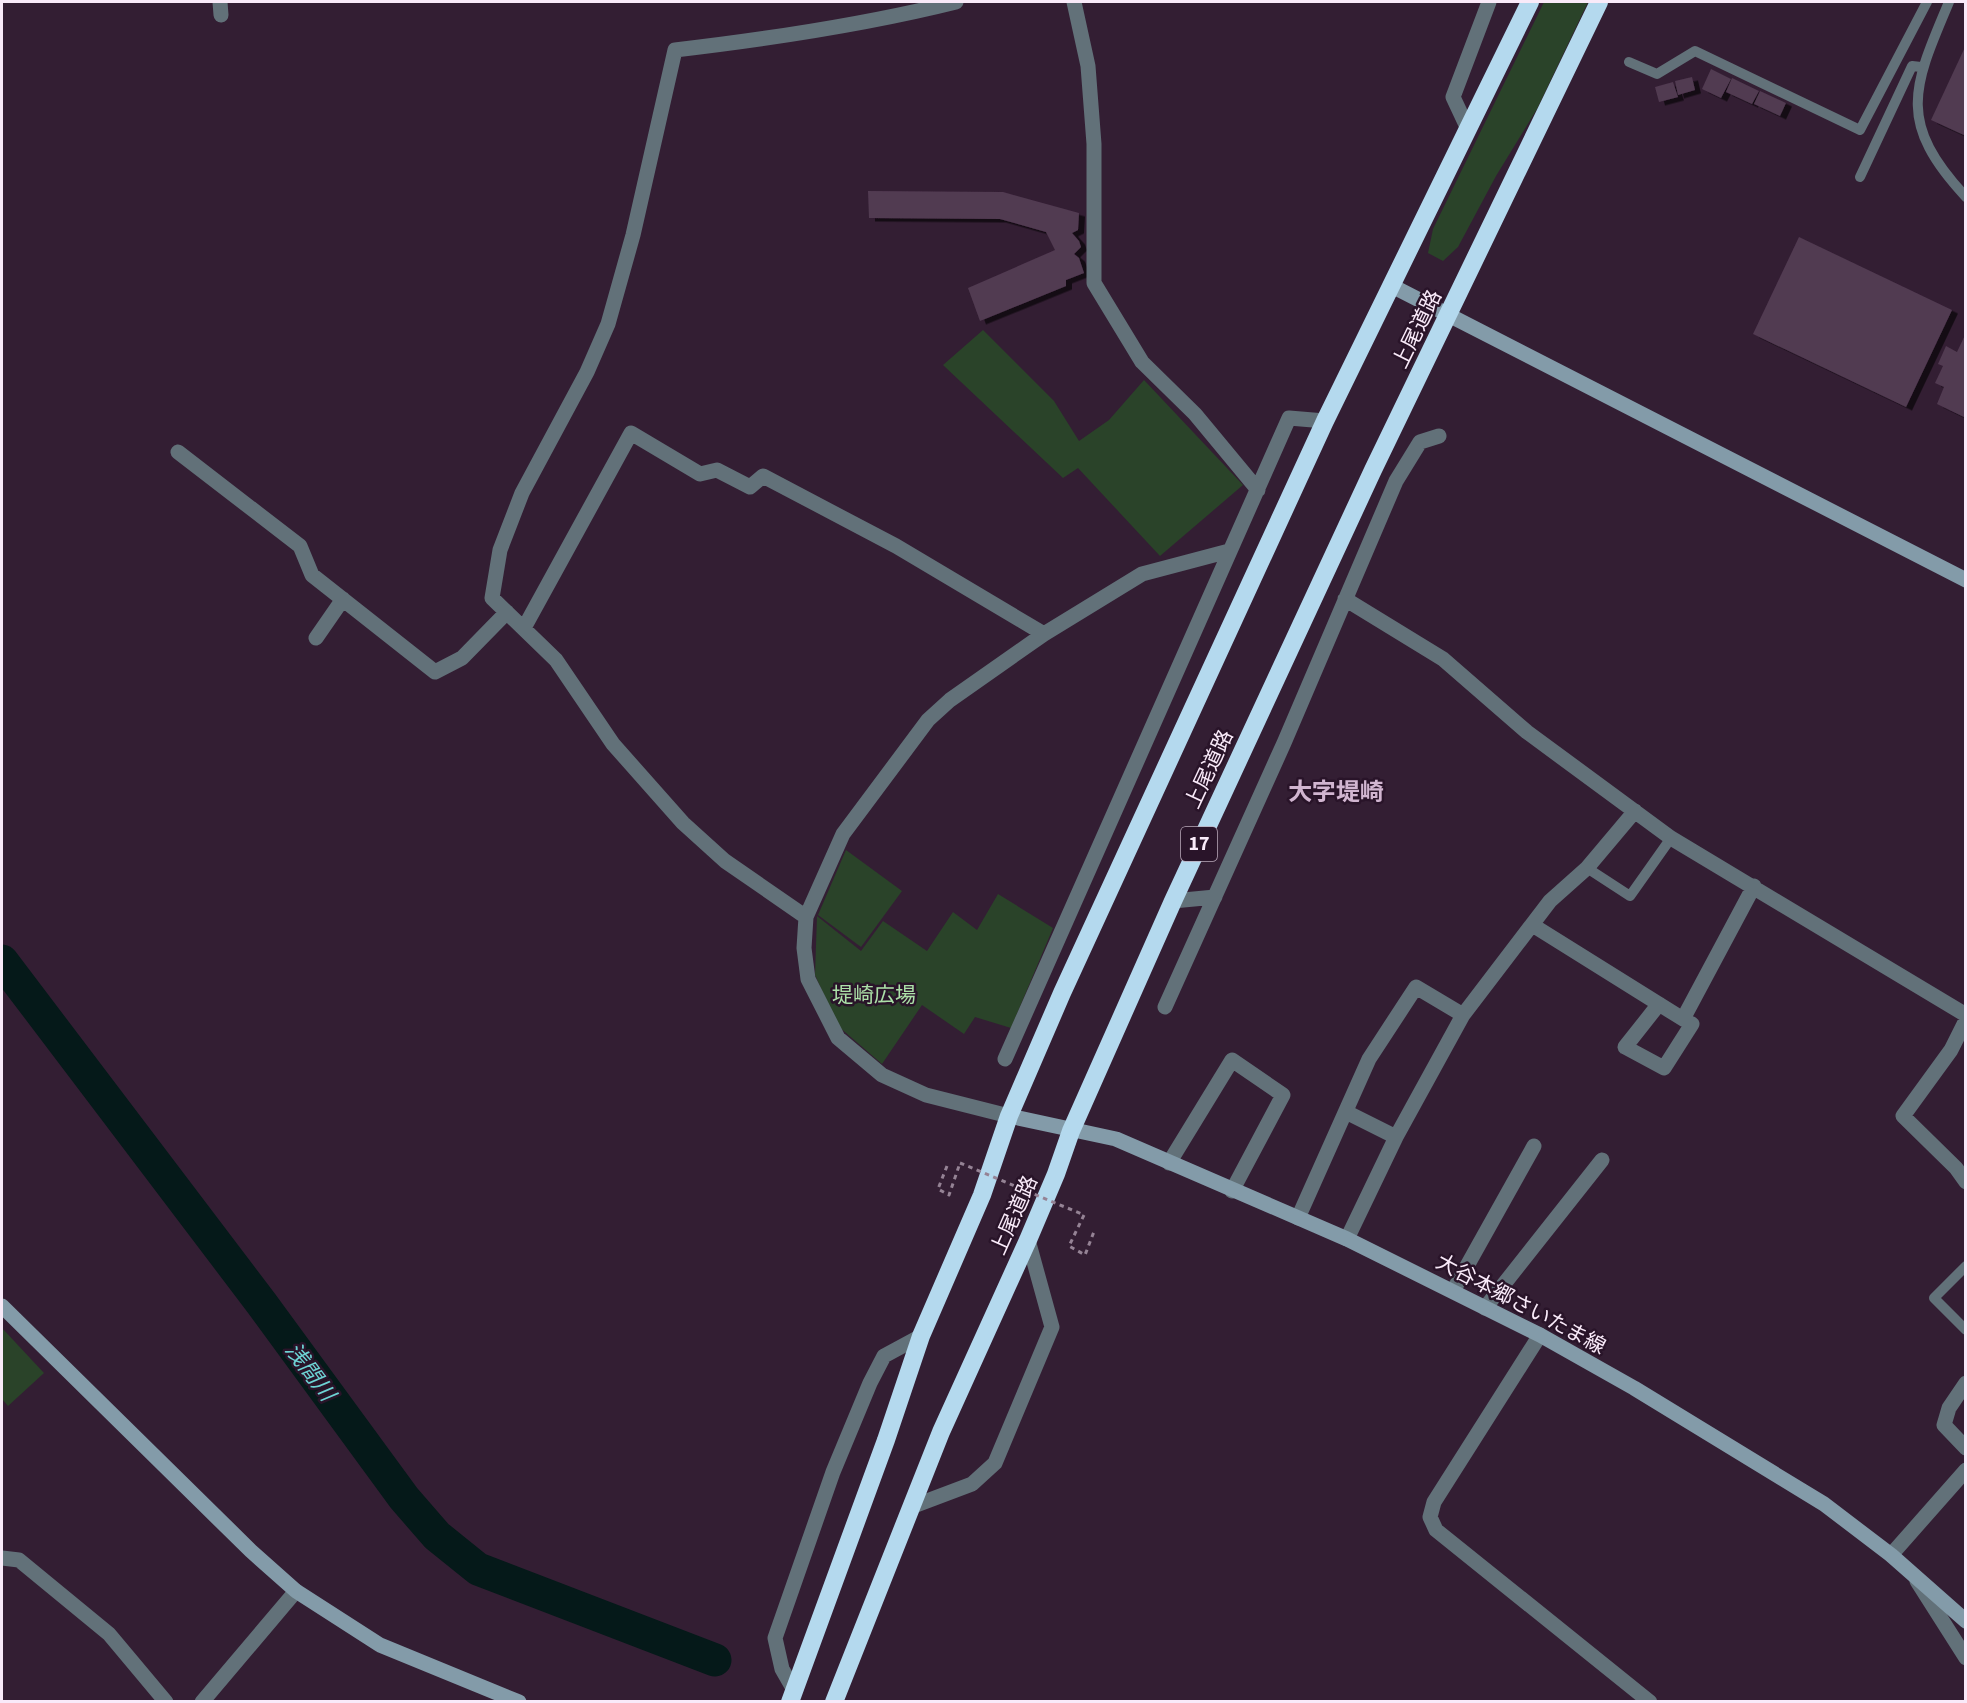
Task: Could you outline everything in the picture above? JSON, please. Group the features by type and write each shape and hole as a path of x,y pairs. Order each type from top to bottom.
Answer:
{"highway":[{"name":"上尾道路","path":"792,1696 886,1440 921,1336 982,1195 1009,1116 1062,993 1325,421 1530,2"},
{"name":"上尾道路","path":"834,1701 911,1507 1028,1240 1056,1174 1071,1131 1173,901 1373,470 1599,2"}],"street":[{"path":"806,917 725,861 683,823 613,744 556,660 492,598 500,550 522,493 587,372 608,324 633,235 675,50 729,44 899,16 956,2"},
{"path":"1074,2 1088,66 1094,144 1094,283 1142,362 1195,414 1258,490"},
{"path":"1468,129 1454,97 1490,2"},
{"path":"1392,286 1965,580"},
{"path":"1005,1059 1290,418 1325,421"},
{"path":"524,628 632,433 700,474 717,470 750,487 763,476 896,546 1044,634"},
{"path":"1165,1007 1396,481 1420,442 1439,436"},
{"path":"178,452 300,546 312,575 435,672 462,658 507,612"},
{"path":"1373,470 1396,481"},
{"path":"1009,1116 926,1095 882,1075 838,1038 808,979 804,948 806,917 843,834 928,720 950,700 1044,634 1142,574 1229,551"},
{"path":"316,638 343,599"},
{"path":"1346,599 1443,659 1527,732 1671,838 1965,1015"},
{"path":"1347,1239 1396,1137 1463,1015 1534,926 1550,901 1587,868 1635,811"},
{"path":"1683,1019 1754,886"},
{"path":"1173,901 1215,897"},
{"path":"1534,926 1692,1024 1664,1068 1625,1047 1659,1004"},
{"path":"1041,974 1062,993"},
{"path":"1298,1218 1370,1059 1416,987 1463,1015"},
{"path":"1965,1020 1951,1050 1903,1116 1956,1168 1965,1182"},
{"path":"1169,1162 1232,1060 1283,1095 1232,1191"},
{"path":"1346,1112 1396,1137"},
{"name":"大谷本郷さいたま線","path":"1009,1116 1116,1139 1347,1239 1540,1335 1634,1388 1824,1504 1891,1555 1965,1621"},
{"path":"1453,1291 1534,1146"},
{"path":"1485,1308 1602,1160"},
{"path":"911,1507 972,1485 995,1463 1052,1328 1028,1240"},
{"path":"2,1306 251,1551 296,1591 380,1645 519,1701"},
{"path":"1540,1335 1434,1502 1430,1517 1436,1530 1650,1701"},
{"path":"792,1696 782,1669 775,1638 833,1472 870,1383 884,1356 921,1336"},
{"path":"1965,1383 1949,1408 1944,1425 1965,1448"},
{"path":"1891,1555 1965,1470"},
{"path":"2,1558 19,1560 109,1634 166,1701"},
{"path":"1916,1579 1965,1658"},
{"path":"202,1701 296,1591"}],"lane":[{"path":"1629,62 1657,74 1695,51 1860,130 1927,2"},
{"path":"1949,2 1921,67 1916,106 1924,138 1946,176 1965,197"},
{"path":"1860,177 1912,66 1921,67"},
{"path":"1587,868 1630,896 1671,838"},
{"path":"1965,1266 1934,1298 1965,1330"}],"path":[{"path":"947,1166 938,1189 949,1195 960,1163 1084,1215 1069,1246 1085,1255 1095,1229"}],"green space":[{"path":"1544,2 1588,2 1537,109 1496,176 1458,247 1443,261 1428,253 1433,229"},
{"path":"983,330 1054,401 1079,441 1109,420 1144,380 1243,485 1160,556 1078,468 1063,478 943,365"},
{"path":"846,850 902,891 861,947 818,915"},
{"name":"堤崎広場","path":"998,894 1053,928 1011,1028 975,1017 964,1034 922,1005 882,1064 838,1026 815,975 817,916 861,951 883,921 927,951 953,912 977,930"},
{"path":"2,1328 44,1373 8,1406 2,1399"}],"building":[{"path":"1966,45 1966,136 1931,120"},
{"path":"1711,69 1731,79 1721,98 1702,89"},
{"path":"1692,77 1695,90 1678,95 1675,81"},
{"path":"1732,78 1759,91 1752,104 1726,92"},
{"path":"1673,82 1678,97 1659,102 1655,87"},
{"path":"1760,91 1786,103 1780,116 1754,104"},
{"path":"868,191 1003,192 1079,213 1078,230 1072,233 1081,247 1074,254 1079,258 1084,273 1066,280 1066,286 980,321 968,288 1055,250 1046,232 1000,219 869,218"},
{"path":"1799,237 1952,310 1906,407 1753,334"},
{"path":"1966,333 1966,418 1937,404 1944,387 1935,383 1943,366 1938,364 1946,346 1957,352"}],"waterway":[{"name":"浅間川","path":"2,961 262,1304 404,1498 437,1536 478,1569 715,1660"}],"district":[{"name":"大字堤崎","path":"1336,792"}]}
